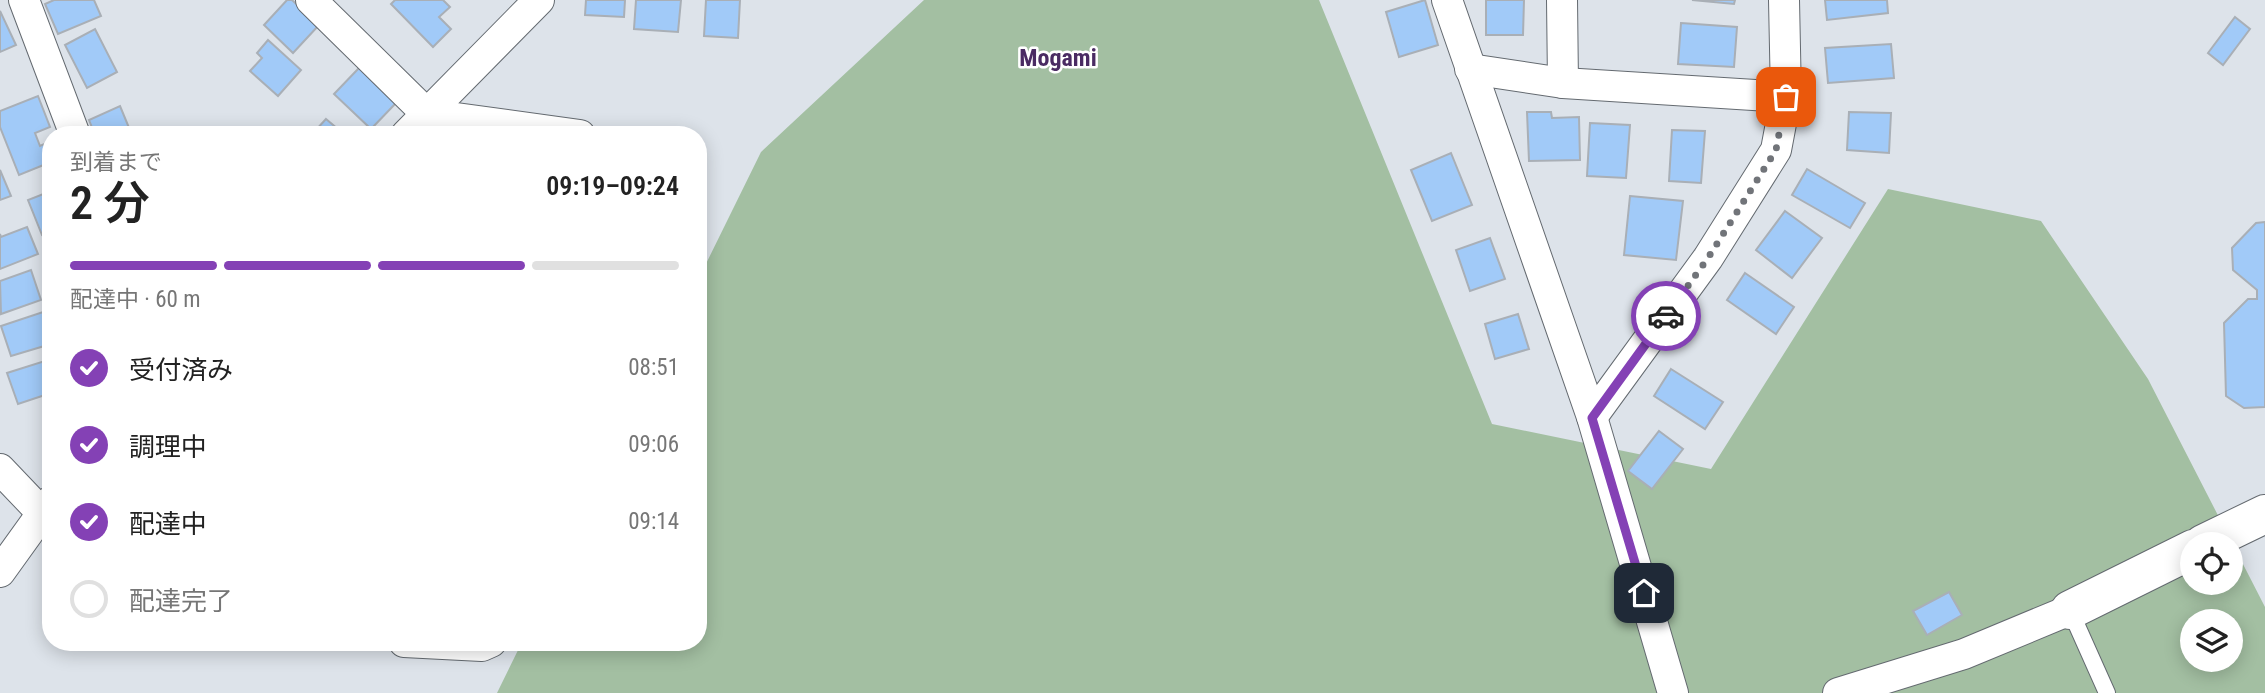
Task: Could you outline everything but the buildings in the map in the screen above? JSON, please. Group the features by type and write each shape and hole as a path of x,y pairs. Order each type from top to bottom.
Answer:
{"street":[{"path":"24,0 72,126"},
{"path":"311,0 428,114 515,126"},
{"path":"415,126 539,0"},
{"path":"1447,0 1592,418 1673,693"},
{"path":"1562,0 1563,83"},
{"path":"1592,418 1708,258 1776,150 1786,97 1784,0"},
{"path":"1470,69 1563,83 1786,97"},
{"path":"0,469 42,503"},
{"path":"0,572 42,512"},
{"path":"2228,532 2265,514"},
{"path":"1838,693 1964,654 2070,610 2180,555"}],"lane":[{"path":"2070,610 2107,693"}],"green space":[{"path":"924,0 1319,0 1492,424 1711,469 1888,189 2041,221 2148,379 2227,532 2180,532 2180,595 2243,595 2243,564 2265,607 2265,693 497,693 518,651 707,651 707,262 761,152"}],"way so far":[{"path":"1666,316 1708,258 1776,150 1786,97"}],"district":[{"name":"Mogami","path":"1058,58"}],"route":[{"path":"1644,593 1592,418 1666,316"}]}
